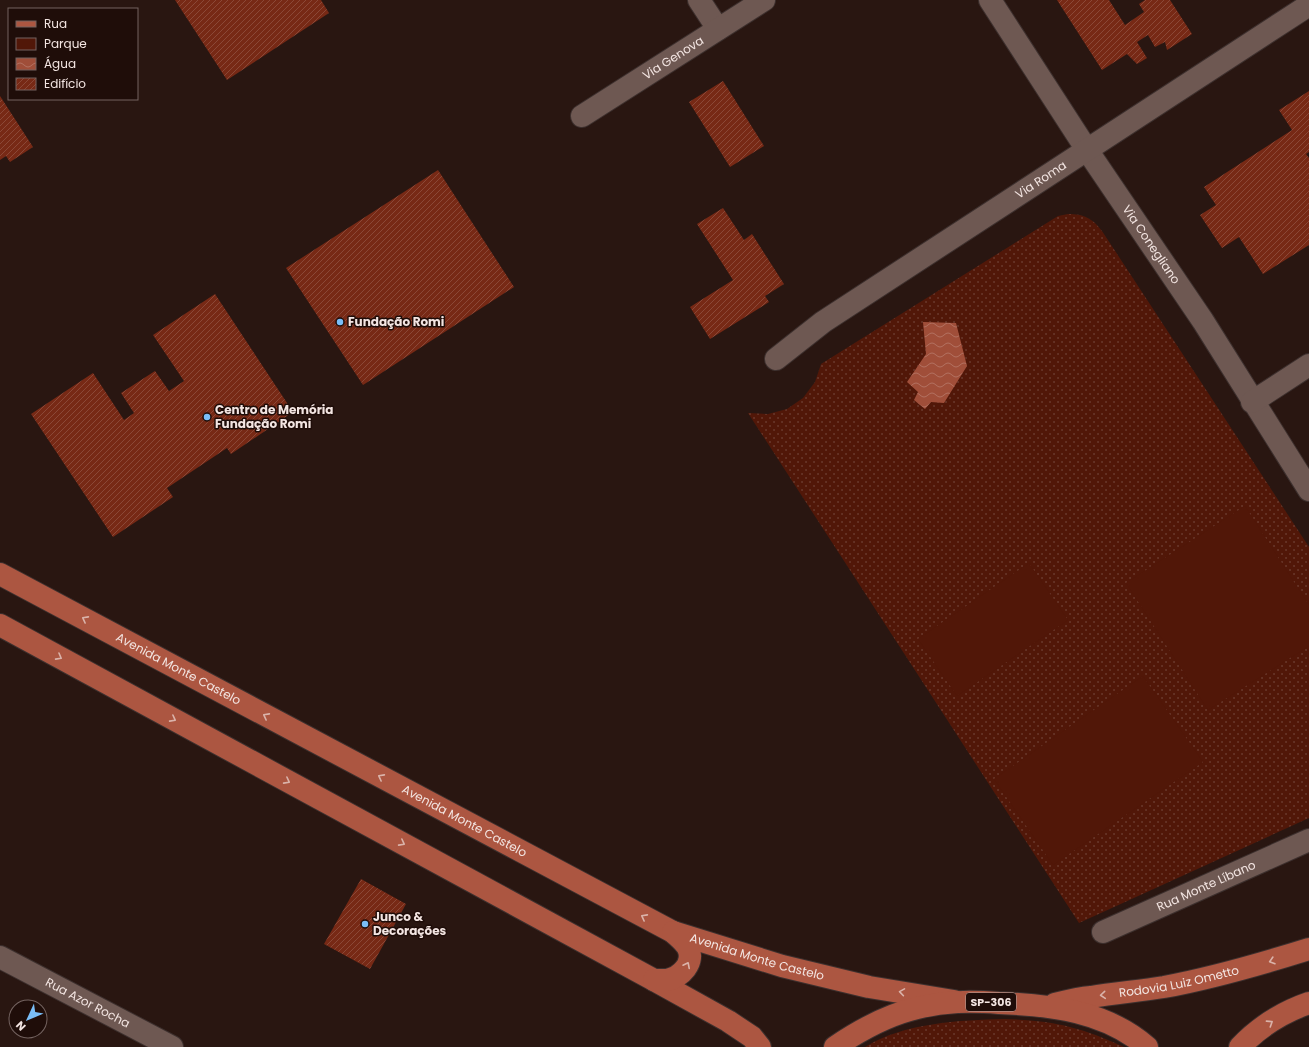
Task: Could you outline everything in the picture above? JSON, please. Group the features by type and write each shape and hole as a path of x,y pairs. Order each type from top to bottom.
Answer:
{"main road":[{"name":"Avenida Monte Castelo","path":"1,577 673,932 723,949 789,968 869,987 954,1001"},
{"path":"0,625 728,1021 752,1037 760,1047"},
{"path":"0,644 34,644"},
{"path":"654,980 666,980 680,975 689,963 690,956 688,948 683,940 673,932"},
{"name":"Rodovia Luiz Ometto","path":"1046,1006 1090,997 1122,994 1188,982 1265,963 1309,949"},
{"name":"SP-306","path":"835,1047 876,1022 917,1008 954,1001 1046,1006 1100,1018 1137,1038 1147,1047"},
{"path":"1240,1047 1252,1034 1273,1020 1297,1007 1309,1003"}],"street":[{"path":"699,0 718,29"},
{"name":"Via Genova","path":"582,116 764,0"},
{"name":"Via Conegliano","path":"990,0 1087,150 1203,321 1252,402 1309,490"},
{"name":"Via Roma","path":"776,359 823,322 1309,5"},
{"path":"1252,402 1309,365"},
{"name":"Rua Monte Líbano","path":"1103,932 1309,840"},
{"name":"Rua Azor Rocha","path":"1,959 172,1047"}],"green space":[{"path":"1068,214 1083,216 1091,220 1102,231 1309,547 1309,818 1079,923 748,413 768,414 787,409 803,398 815,382 821,364 1058,216"},
{"path":"1245,506 1309,605 1309,646 1208,710 1126,583"},
{"path":"1029,563 1068,620 957,696 918,639"},
{"path":"1143,676 1203,762 1053,865 994,779"},
{"path":"1004,1019 1037,1021 1066,1026 1094,1034 1124,1047 865,1047 880,1039 897,1033 932,1024 969,1020"}],"water":[{"path":"923,322 956,323 967,366 944,403 931,402 925,409 914,400 918,392 907,382 926,354"}],"building":[{"path":"175,0 321,0 329,13 227,80"},
{"path":"1057,0 1109,0 1125,25 1144,12 1139,4 1145,0 1170,0 1192,34 1167,50 1165,42 1155,47 1148,35 1137,42 1147,58 1137,64 1127,54 1102,70"},
{"path":"723,81 764,146 730,167 689,102"},
{"path":"1309,91 1309,152 1306,154 1309,158 1309,245 1263,274 1239,237 1222,248 1200,215 1216,205 1204,187 1292,130 1279,110"},
{"path":"0,96 33,147 10,162 6,156 0,160"},
{"path":"438,170 514,287 363,385 286,268"},
{"path":"723,208 744,240 752,234 784,284 765,296 769,302 710,339 690,307 733,280 697,224"},
{"name":"Centro de Memória Fundação Romi","path":"215,294 293,412 231,454 227,448 167,488 173,497 113,537 31,414 93,373 124,420 134,413 121,393 155,371 169,391 184,381 153,335"},
{"name":"Junco & Decorações","path":"361,879 406,904 370,969 324,944"}],"place":[{"name":"Fundação Romi","path":"340,322"},
{"name":"Centro de Memória Fundação Romi","path":"207,417"},
{"name":"Junco & Decorações","path":"365,924"}]}
